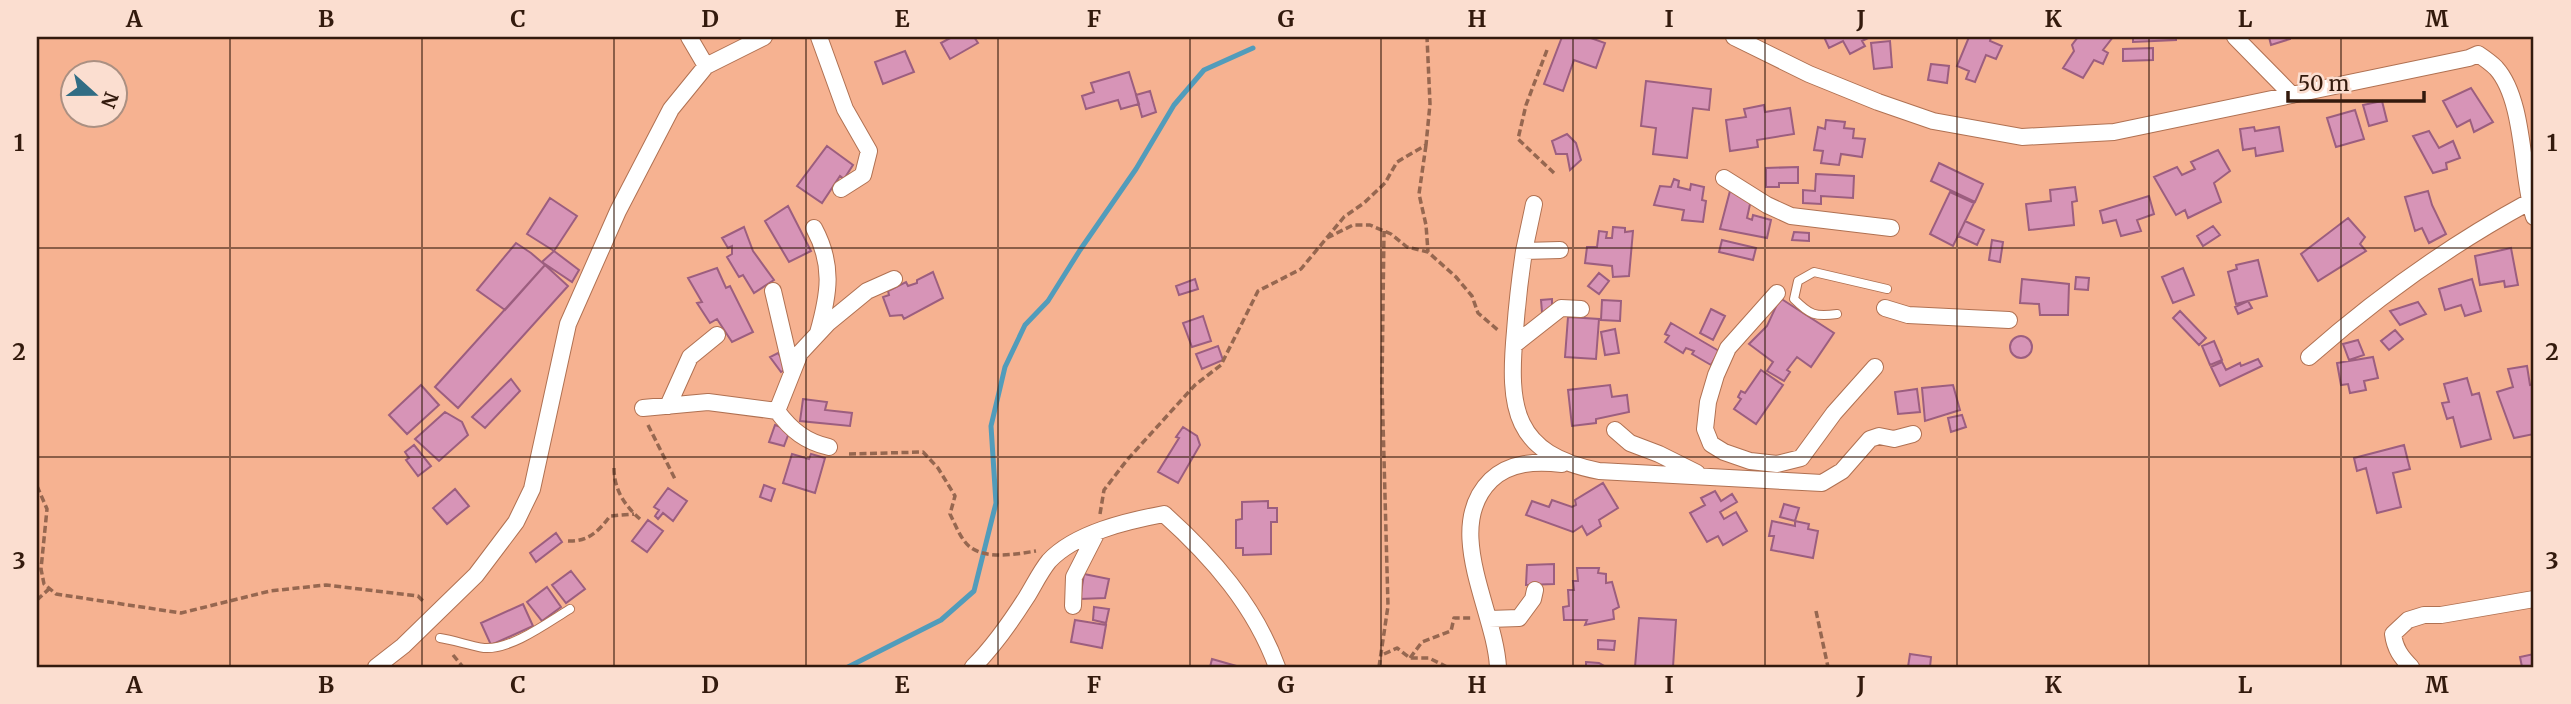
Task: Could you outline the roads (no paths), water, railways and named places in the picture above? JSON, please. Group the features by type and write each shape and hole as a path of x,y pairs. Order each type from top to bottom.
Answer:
{"street":[{"path":"689,37 706,66"},
{"path":"376,667 403,646 476,575 516,522 532,489 568,324 618,211 671,109 706,66 764,37"},
{"path":"819,37 845,109 869,151 863,175 841,189"},
{"path":"1734,37 1809,74 1878,103 1933,121 2022,137 2114,132 2478,54 2497,69 2511,94 2532,209 2473,233 2357,314 2309,357"},
{"path":"2235,37 2292,94"},
{"path":"1724,178 1767,205 1791,216 1891,228"},
{"path":"1534,204 1510,341 1514,408 1526,433 1542,450 1571,466"},
{"path":"814,228 824,246 829,279 817,335"},
{"path":"1524,251 1560,250"},
{"path":"777,411 800,353 867,290 894,279"},
{"path":"773,291 792,372"},
{"path":"1777,293 1728,348 1716,375 1705,429 1711,444 1724,452 1750,461 1777,464 1801,458 1834,413 1875,367"},
{"path":"1510,341 1561,308 1581,309"},
{"path":"1885,308 1908,315 2009,320"},
{"path":"668,406 690,357 717,335"},
{"path":"646,412 668,406 708,402 777,411 785,422 810,443 829,446"},
{"path":"1615,430 1630,443 1705,477"},
{"path":"1498,667 1497,648 1469,536 1471,512 1485,486 1501,470 1522,464 1546,462 1598,471 1822,483 1842,471 1870,439 1879,436 1894,439 1913,434"},
{"path":"973,667 1016,615 1050,561 1098,528 1164,514 1198,545 1248,608 1269,645 1277,667"},
{"path":"1073,606 1073,577 1098,528"},
{"path":"1489,619 1518,618 1533,599 1535,590"},
{"path":"2411,667 2401,658 2394,645 2393,634 2408,620 2424,615 2441,615 2534,599"}],"lane":[{"path":"1837,314 1819,316 1806,311 1794,299 1798,281 1814,272 1887,289"},
{"path":"440,638 484,648 500,647 570,609"}],"waterway":[{"path":"848,667 941,620 974,591 996,503 991,426 1005,367 1025,325 1048,301 1136,169 1174,105 1204,70 1253,48"}]}
